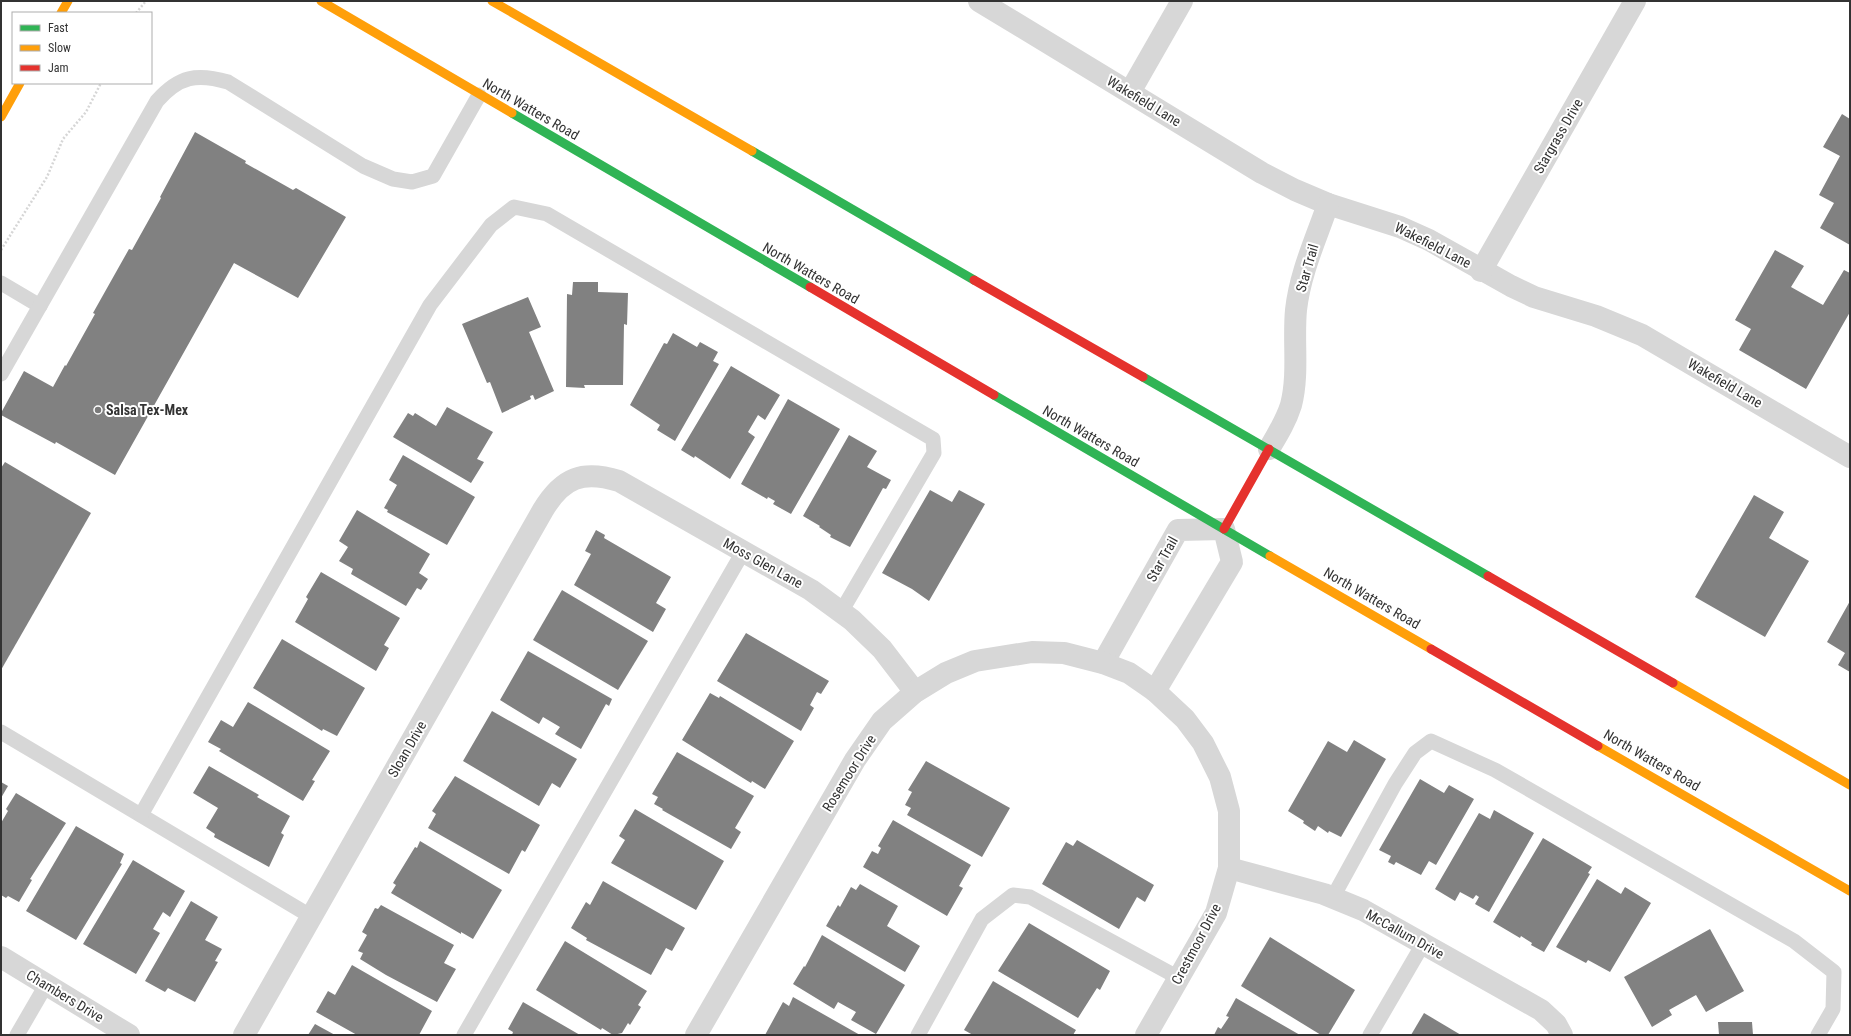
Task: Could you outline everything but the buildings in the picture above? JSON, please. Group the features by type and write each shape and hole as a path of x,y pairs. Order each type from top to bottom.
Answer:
{"main road":[{"path":"62,12 68,1"},
{"name":"North Watters Road","path":"320,1 1224,529 1850,891"},
{"path":"492,1 1850,785"},
{"path":"1,116 19,84"},
{"path":"1224,529 1269,449"}],"street":[{"name":"Wakefield Lane","path":"979,1 1262,172 1295,190 1328,204 1400,226 1429,240 1481,270 1534,297 1596,316 1642,335 1850,457"},
{"path":"1130,92 1182,1"},
{"name":"Stargrass Drive","path":"1481,270 1634,1"},
{"name":"Star Trail","path":"1269,449 1283,425 1290,405 1294,388 1296,310 1301,284 1328,204"},
{"name":"Moss Glen Lane","path":"584,476 602,476 619,481 811,590 852,620 882,649 915,692"},
{"name":"Sloan Drive","path":"244,1035 552,494 567,483 584,476"},
{"name":"Star Trail","path":"1103,663 1178,530 1224,529"},
{"path":"1155,691 1232,562 1224,529"},
{"name":"Rosemoor Drive","path":"696,1035 855,760 882,721 915,692 946,672 975,661 1032,652 1064,653 1103,663"},
{"name":"Crestmoor Drive","path":"1103,663 1130,673 1155,691 1185,719 1203,743 1220,777 1229,811 1229,868 1216,913 1146,1035"},
{"name":"McCallum Drive","path":"1229,868 1279,880 1332,897 1363,910 1541,1010 1556,1024 1562,1035"},
{"name":"Chambers Drive","path":"1,957 129,1035"}],"lane":[{"path":"1,374 156,101 169,87 190,78 208,76 228,82 363,166 392,180 412,182 433,176 479,95"},
{"path":"141,815 430,305 491,225 514,207 547,214 933,439 934,453 842,612"},
{"path":"1,283 40,306"},
{"path":"464,1035 743,552"},
{"path":"1,732 312,917"},
{"path":"1332,897 1395,784 1415,753 1431,741 1495,770 1794,941 1834,972 1834,1008 1818,1035"},
{"path":"918,1035 982,919 1013,895 1030,897 1179,978"},
{"path":"1370,1035 1423,944"},
{"path":"17,1035 46,984"}],"path":[{"path":"137,12 146,1"},
{"path":"1,250 48,176 63,139 86,112 100,84"}],"traffic: fast":[{"path":"512,113 810,287"},
{"path":"752,151 974,280"},
{"path":"1143,377 1488,576"},
{"path":"994,395 1270,556"}],"traffic: slow":[{"path":"62,12 68,1"},
{"path":"321,1 512,113"},
{"path":"492,1 752,151"},
{"path":"1,117 19,84"},
{"path":"1270,556 1431,649"},
{"path":"1673,683 1850,785"},
{"path":"1598,746 1850,891"}],"traffic: jam":[{"path":"974,280 1143,377"},
{"path":"810,287 994,395"},
{"path":"1224,529 1269,449"},
{"path":"1488,576 1673,683"},
{"path":"1431,649 1598,746"}],"place":[{"name":"Salsa Tex-Mex","path":"98,410"}]}
